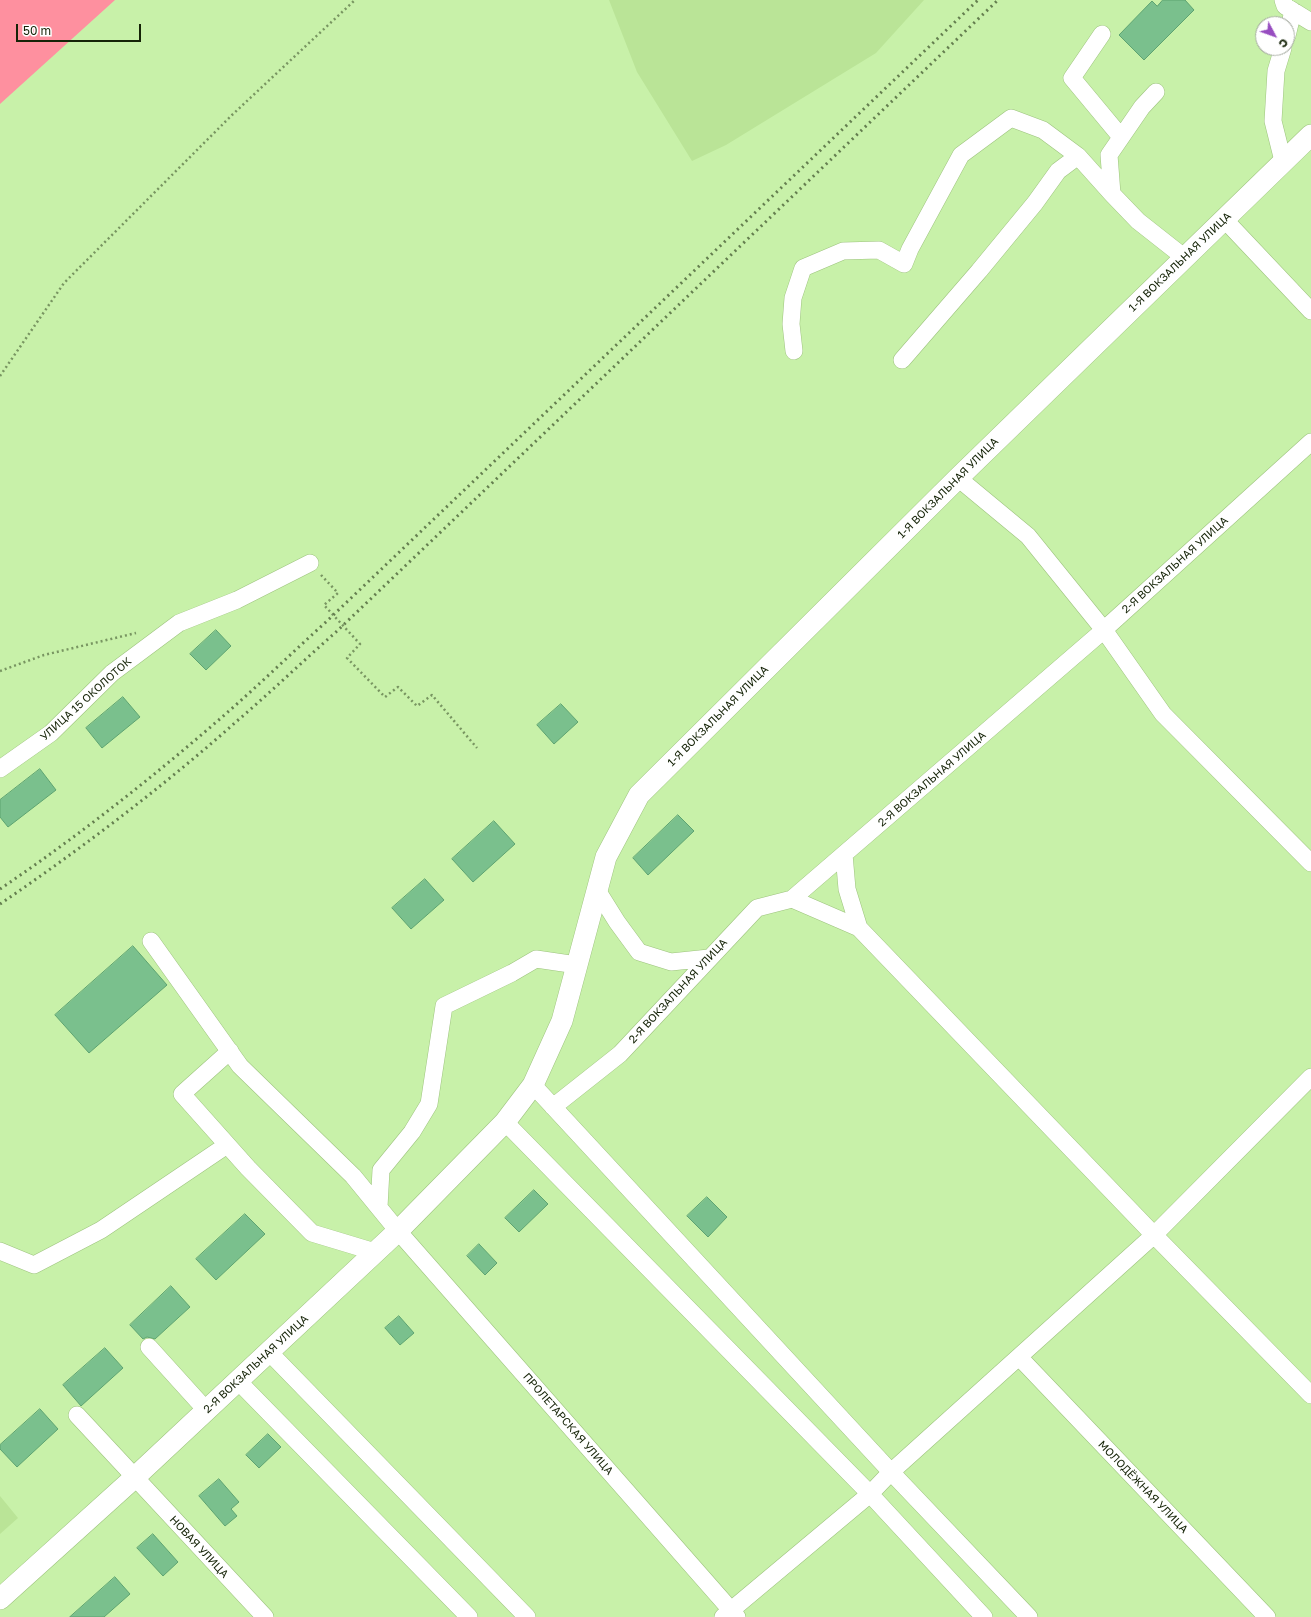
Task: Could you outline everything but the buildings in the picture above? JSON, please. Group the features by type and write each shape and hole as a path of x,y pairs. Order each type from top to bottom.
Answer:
{"main road":[{"name":"1-Я ВОКЗАЛЬНАЯ УЛИЦА","path":"577,965 606,857 639,795 958,478 1311,135"},
{"name":"2-Я ВОКЗАЛЬНАЯ УЛИЦА","path":"0,1599 134,1478 398,1231 505,1122 533,1085 562,1021 577,965"}],"street":[{"path":"1288,6 1311,22"},
{"path":"1288,6 1288,16"},
{"path":"1102,34 1072,78 1121,137"},
{"path":"1281,56 1276,71 1273,121 1283,161"},
{"path":"1112,194 1109,155 1142,107 1156,92"},
{"path":"794,351 791,324 793,298 803,268 843,251 879,250 904,264 910,249 961,155 1010,118 1043,130 1078,156 1138,221 1185,258"},
{"path":"902,360 995,253 1035,203 1058,171 1078,156"},
{"path":"1224,219 1311,311"},
{"name":"2-Я ВОКЗАЛЬНАЯ УЛИЦА","path":"553,1107 620,1054 756,908 792,899 1104,630 1311,442"},
{"path":"958,478 1028,536 1104,630 1163,714 1311,863"},
{"name":"УЛИЦА 15 ОКОЛОТОК","path":"0,769 51,733 112,673 179,623 237,600 310,563"},
{"path":"844,854 847,889 859,928"},
{"path":"597,890 617,922 639,952 671,962 709,958"},
{"path":"792,899 859,928 1154,1235 1311,1395"},
{"name":"ПРОЛЕТАРСКАЯ УЛИЦА","path":"151,941 240,1066 352,1176 730,1615"},
{"path":"379,1207 381,1170 412,1132 429,1104 444,1006 512,973 536,959 577,965"},
{"path":"230,1051 182,1094 248,1168 312,1233 375,1252"},
{"path":"730,1615 870,1494 891,1472 1020,1358 1154,1235 1311,1077"},
{"path":"533,1085 891,1472 1029,1617"},
{"path":"505,1122 870,1494 984,1617"},
{"path":"0,1251 34,1265 101,1230 227,1145"},
{"path":"150,1347 206,1410"},
{"path":"269,1352 527,1617"},
{"name":"МОЛОДЁЖНАЯ УЛИЦА","path":"1020,1358 1266,1617"},
{"path":"238,1381 469,1617"},
{"name":"НОВАЯ УЛИЦА","path":"77,1415 265,1617"}],"path":[{"path":"0,376 64,283 232,115 356,0"},
{"path":"310,563 338,593 324,606 360,644 347,658 385,697 398,687 417,706 432,695 477,748"},
{"path":"0,671 44,655 141,632"}],"shaded area":[{"path":"0,0 115,0 0,104"},
{"path":"609,0 924,0 876,53 726,145 692,161 637,72"},
{"path":"0,1496 18,1518 0,1534"}],"railway":[{"path":"0,889 118,803 174,758 254,689 978,0"},
{"path":"0,904 122,816 181,769 275,688 336,632 998,0"}]}
